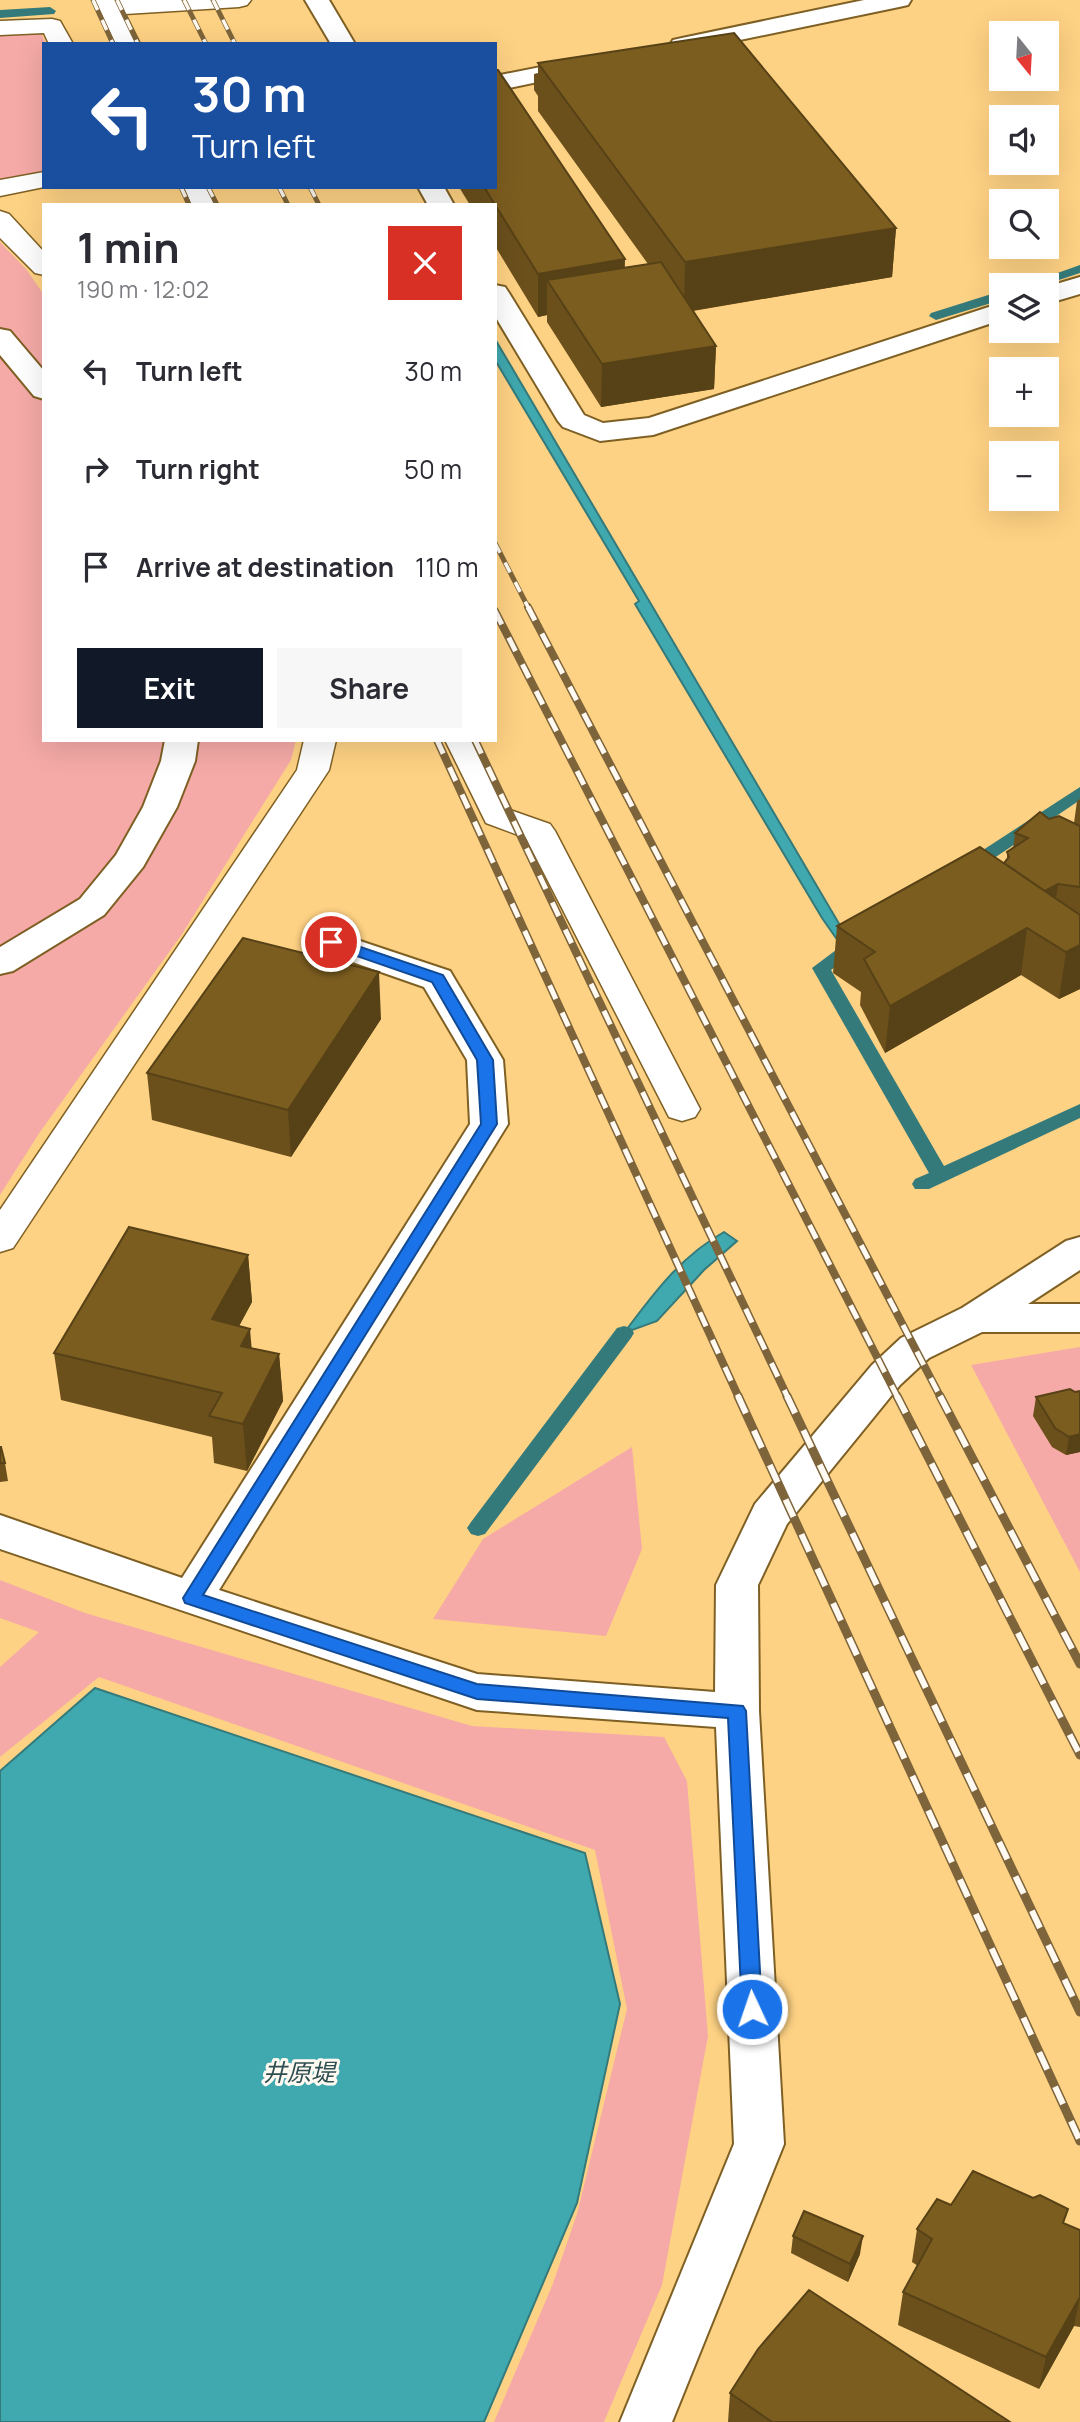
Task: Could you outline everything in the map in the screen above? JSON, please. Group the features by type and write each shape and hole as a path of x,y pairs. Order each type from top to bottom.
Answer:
{"street":[{"path":"317,0 342,42"},
{"path":"657,51 899,0"},
{"path":"498,94 603,62"},
{"path":"1059,292 1080,285"},
{"path":"497,296 573,421 600,432 653,426 989,315"},
{"path":"0,337 42,388"},
{"path":"0,963 92,906 131,859 160,807 178,761 182,742"},
{"path":"192,1598 489,1124 485,1060 438,979 331,942"},
{"path":"646,2422 759,2144 737,1711 737,1585 770,1515 886,1375 915,1348 976,1318 1080,1251"},
{"path":"976,1318 1080,1318"},
{"path":"0,1531 44,1549 477,1692 737,1711"}],"lane":[{"path":"127,42 109,4 239,0"},
{"path":"0,28 52,26 60,42"},
{"path":"0,188 42,179"},
{"path":"0,219 7,230 42,265"},
{"path":"0,1239 313,770 320,742"},
{"path":"462,742 497,816 539,831 682,1109"}],"shaded area":[{"path":"40,31 45,42 42,42 42,173 0,181 0,33"},
{"path":"0,242 26,269 42,292 42,742 296,742 291,760 182,934 40,1132 0,1195"},
{"path":"1080,1347 1080,1572 971,1365"},
{"path":"632,1447 642,1549 606,1636 433,1619 483,1539"},
{"path":"0,1580 85,1613 472,1726 664,1737 687,1781 708,2036 662,2285 604,2422 494,2422 552,2286 577,2214 627,2009 595,1850 99,1677 0,1757 0,1667 39,1632 0,1618"}],"water":[{"path":"497,342 851,944 843,948 822,918 635,604 639,601 497,363"},
{"path":"724,1232 737,1241 704,1270 657,1321 624,1333 681,1264"},
{"name":"井原堤","path":"95,1688 585,1853 620,2004 577,2203 484,2422 0,2422 0,1771"}],"building":[{"path":"734,33 896,228 685,262 538,63"},
{"path":"498,70 625,259 538,274 497,208 497,203 494,203 485,189 497,189"},
{"path":"661,262 716,346 602,364 547,280"},
{"path":"1040,812 1049,819 1059,816 1080,826 1080,887 1058,884 1045,891 1004,863 1009,857 1007,852 1028,838 1015,833"},
{"path":"980,847 1080,915 1080,945 1066,952 1027,928 890,1006 864,959 875,952 837,926"},
{"path":"243,938 379,972 288,1110 147,1073"},
{"path":"129,1227 248,1255 212,1319 250,1329 241,1346 279,1354 243,1424 209,1416 222,1393 54,1353"},
{"path":"1070,1389 1080,1391 1080,1434 1069,1437 1055,1428 1036,1397"},
{"path":"1,1447 5,1463 0,1463"},
{"path":"973,2171 1033,2198 1040,2195 1068,2209 1063,2223 1080,2230 1080,2297 1046,2357 903,2292 932,2239 917,2229 937,2199 951,2205"},
{"path":"804,2211 863,2236 850,2264 793,2236"},
{"path":"809,2290 1010,2422 772,2422 730,2393 758,2349"}],"waterway":[{"path":"0,14 50,11"},
{"path":"1059,276 1080,269"},
{"path":"936,316 989,299"},
{"path":"969,867 1080,792"},
{"path":"854,945 821,968 940,1175"},
{"path":"922,1184 1080,1110"},
{"path":"478,1528 624,1333"}],"railway":[{"path":"93,0 112,42"},
{"path":"117,0 137,42"},
{"path":"184,0 205,42"},
{"path":"213,0 234,42"},
{"path":"182,189 188,203"},
{"path":"209,189 216,203"},
{"path":"280,189 287,203"},
{"path":"311,189 318,203"},
{"path":"497,547 529,609"},
{"path":"528,607 941,1398"},
{"path":"497,615 898,1398"},
{"path":"438,742 739,1398"},
{"path":"476,742 788,1398"},
{"path":"738,1396 1080,2141"},
{"path":"787,1396 1080,2012"},
{"path":"897,1396 1080,1755"},
{"path":"940,1396 1080,1664"}],"route":[{"path":"331,942 438,979 485,1060 489,1124 192,1598 477,1692 737,1711 752,2009"}]}
